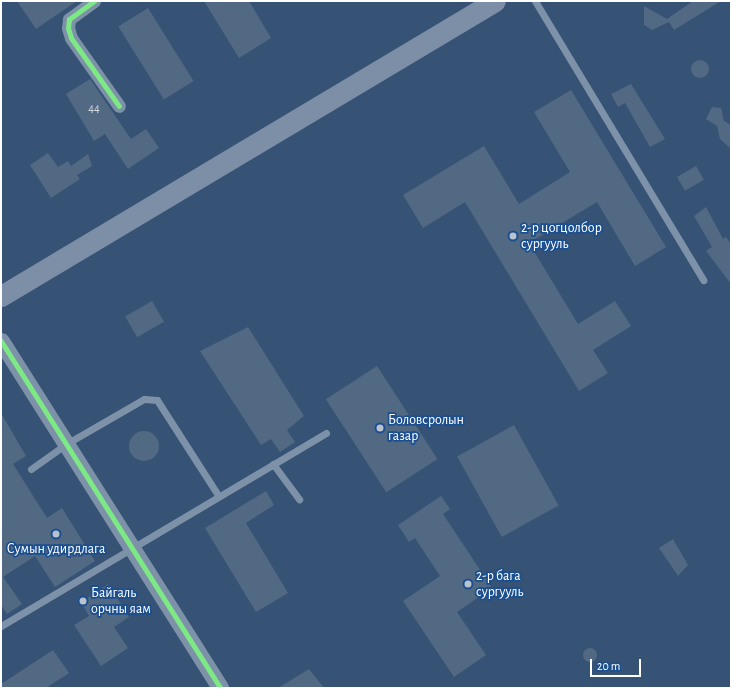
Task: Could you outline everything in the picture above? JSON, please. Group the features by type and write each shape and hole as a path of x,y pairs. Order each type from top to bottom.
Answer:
{"main road":[{"path":"1,296 476,7 495,1"}],"street":[{"path":"94,1 69,19 68,28 71,38 119,106"},
{"path":"1,341 220,688"}],"lane":[{"path":"535,1 703,280"},
{"path":"31,470 66,444 144,399 157,400 218,495"},
{"path":"1,626 130,547 326,433"},
{"path":"273,464 299,499"}],"building":[{"path":"17,1 77,1 36,29"},
{"path":"204,1 249,1 271,38 239,58"},
{"path":"693,1 721,1 674,30 669,22 652,30 644,25 644,6 667,19"},
{"path":"148,8 194,81 164,99 118,27"},
{"path":"700,60 704,61 708,65 708,73 704,77 700,78 696,77 692,73 691,69 692,65 696,61"},
{"path":"90,79 131,139 146,129 159,148 128,169 105,134 94,141 66,94"},
{"path":"631,84 665,139 650,147 625,103 618,107 611,94"},
{"name":"2-р цогцолбор сургууль","path":"571,90 666,247 635,266 597,202 529,243 578,324 615,301 631,326 593,350 608,373 579,391 465,202 423,228 403,195 484,146 519,204 570,172 534,112"},
{"path":"712,107 721,108 724,121 731,125 731,149 720,139 717,126 706,119"},
{"path":"48,153 58,167 68,161 71,166 88,154 92,166 77,175 80,179 51,198 30,165"},
{"path":"696,166 704,180 685,191 677,177"},
{"path":"706,207 723,239 726,237 731,244 731,284 706,251 712,247 694,216"},
{"path":"152,301 164,322 137,337 125,316"},
{"path":"248,327 304,416 287,430 295,442 280,452 271,439 261,445 200,351"},
{"name":"Боловсролын газар","path":"377,366 437,459 386,492 326,399"},
{"path":"1,413 26,456 13,464 47,518 62,508 95,561 55,587 35,556 3,577 22,604 7,614 1,605"},
{"path":"514,425 559,505 502,537 457,457"},
{"path":"144,431 150,432 158,440 158,452 150,460 144,461 138,460 130,452 129,446 130,440 138,432"},
{"path":"266,491 274,505 246,523 288,593 256,612 205,528"},
{"name":"2-р бага сургууль","path":"441,496 450,509 443,514 492,588 457,612 486,655 454,677 403,601 440,576 415,538 409,542 398,525"},
{"path":"673,539 688,565 678,576 659,548"},
{"path":"108,584 129,617 114,627 128,648 101,666 74,625 89,616 81,602"},
{"path":"587,648 593,648 597,652 597,658 593,662 587,662 583,658 583,652"},
{"path":"53,650 69,673 46,688 1,688 1,684"},
{"path":"309,669 324,688 278,688"}],"cycle path":[{"path":"94,1 69,19 68,28 71,38 119,106"},
{"path":"1,341 220,688"}],"place":[{"name":"2-р цогцолбор сургууль","path":"513,236"},
{"name":"Боловсролын газар","path":"380,428"},
{"name":"Сумын удирдлага","path":"56,534"},
{"name":"2-р бага сургууль","path":"468,584"},
{"name":"Байгаль орчны яам","path":"83,601"}]}
